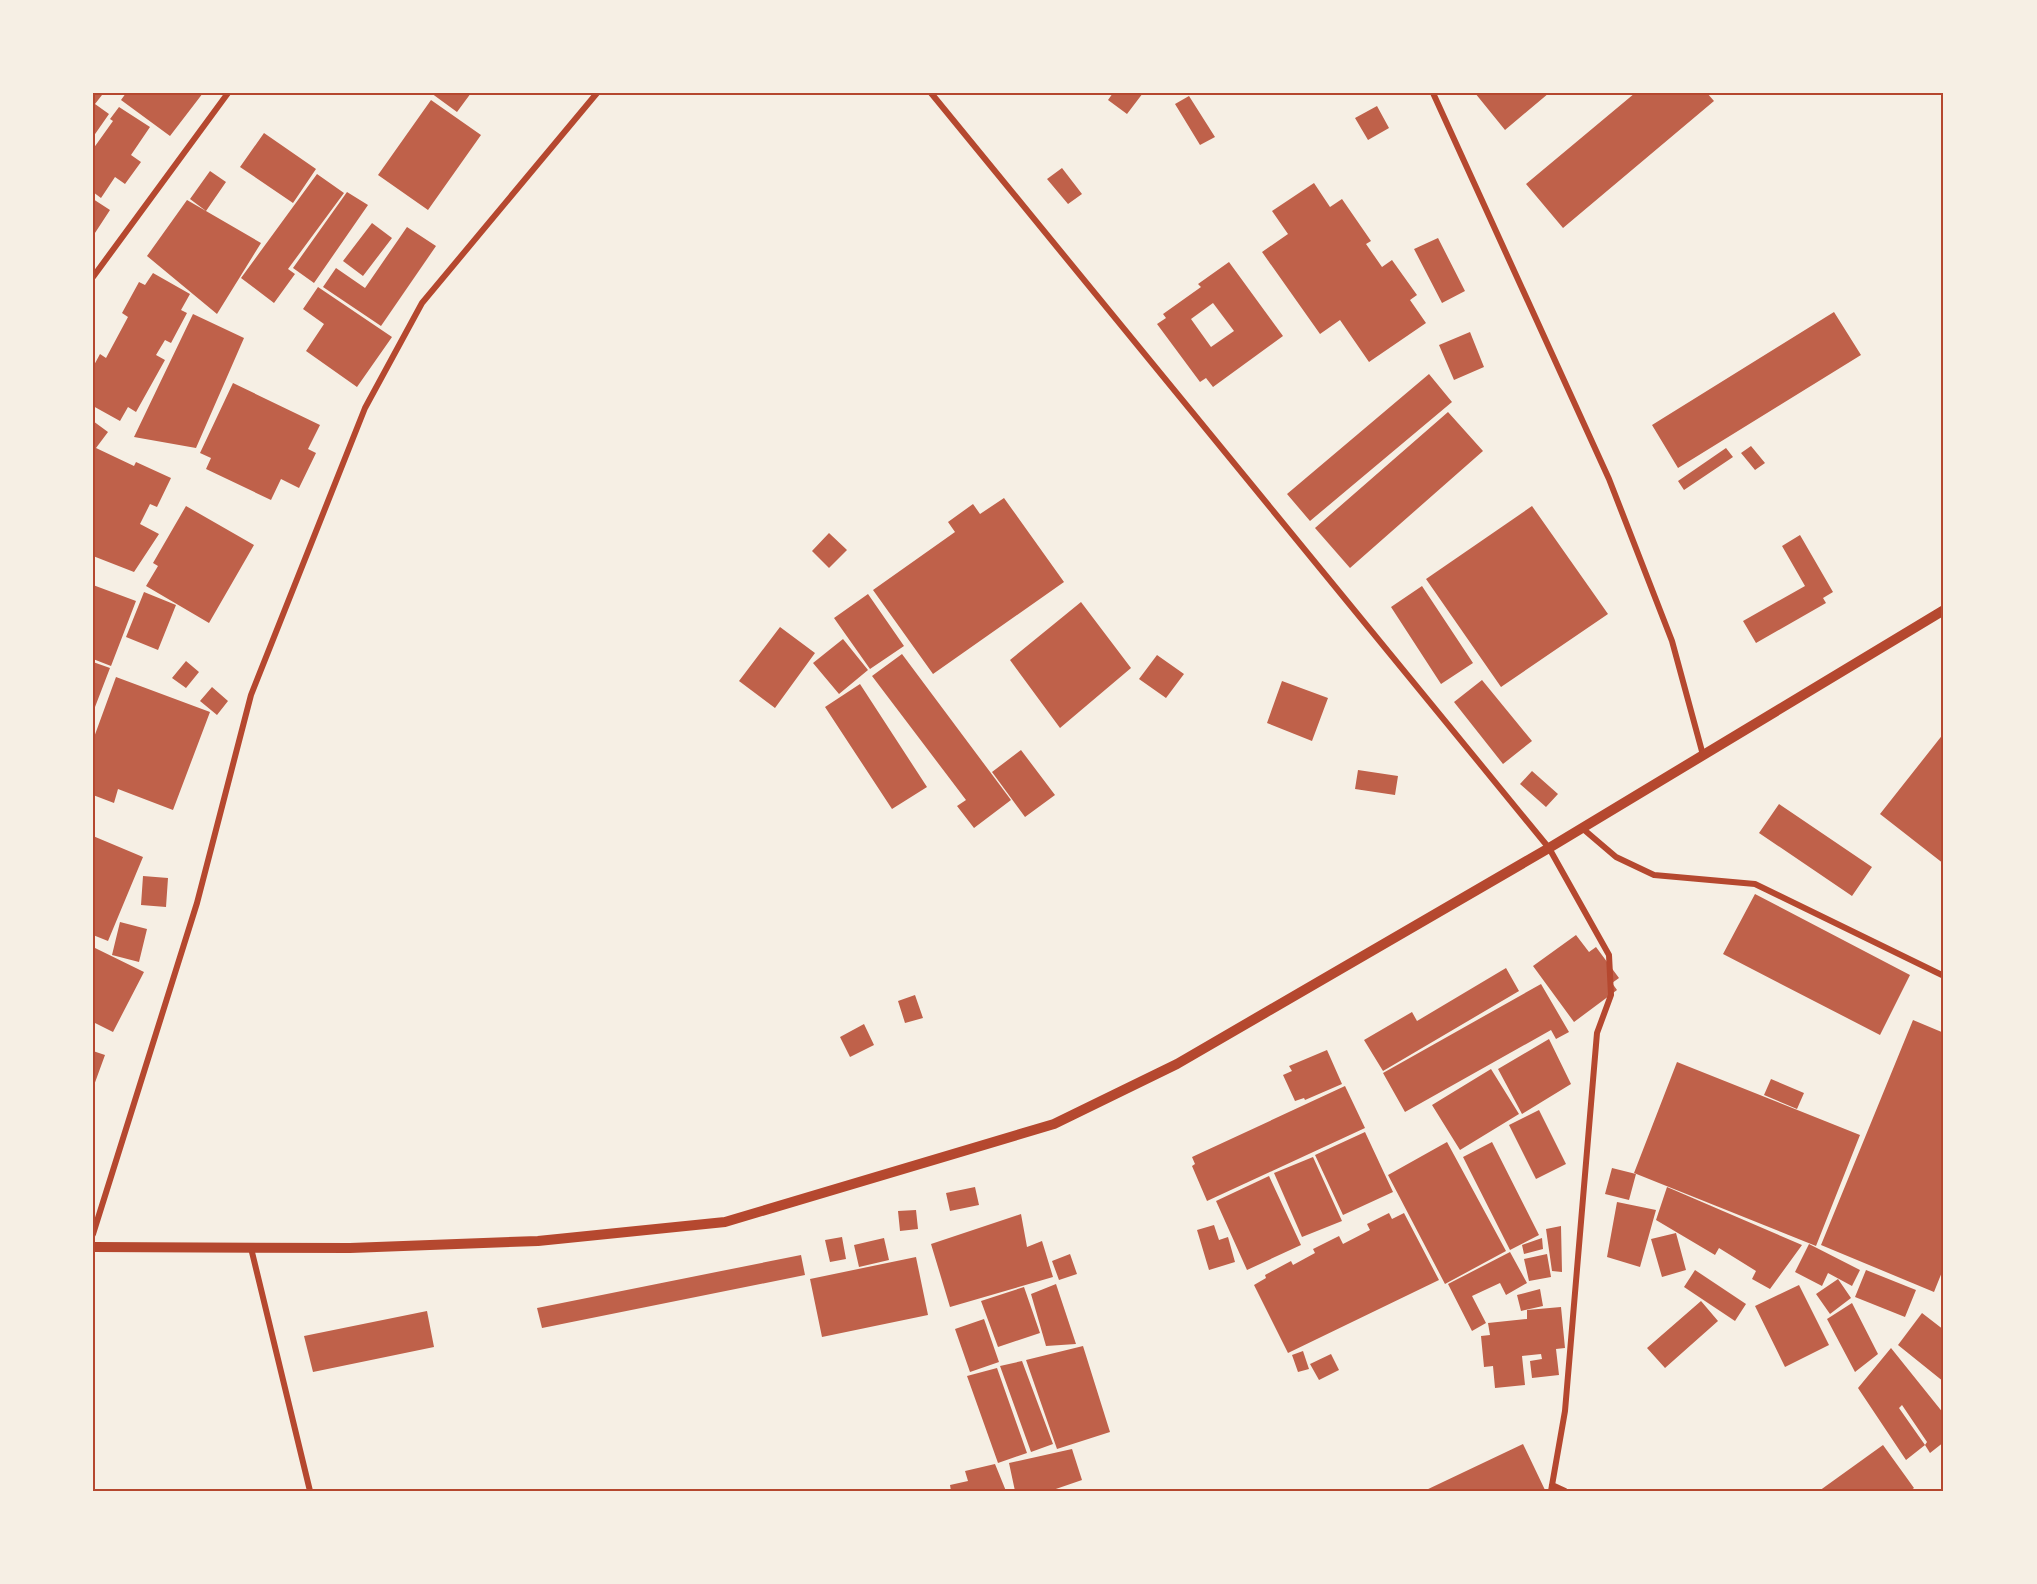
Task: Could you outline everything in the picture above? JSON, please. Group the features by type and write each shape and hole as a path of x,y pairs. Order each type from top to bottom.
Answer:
{"street":[{"path":"93,277 228,93"},
{"path":"93,1234 197,903 251,695 365,408 422,303 597,93"},
{"path":"931,93 1549,848 1610,955 1611,995 1597,1033 1565,1411 1551,1488 1565,1491"},
{"path":"1433,93 1609,479 1672,641 1703,755"},
{"path":"93,1247 350,1248 538,1241 725,1222 1054,1124 1177,1064 1549,848 1944,610"},
{"path":"1582,828 1616,857 1654,875 1755,884 1944,976"},
{"path":"251,1248 310,1491"}],"building":[{"path":"93,93 102,95 95,104 109,114 93,137"},
{"path":"126,93 203,93 170,136 121,100"},
{"path":"431,93 471,93 457,112"},
{"path":"1113,93 1143,93 1127,114 1108,100"},
{"path":"1475,93 1549,93 1505,130"},
{"path":"1635,93 1707,93 1714,101 1563,228 1526,184"},
{"path":"1189,96 1215,137 1200,145 1175,104"},
{"path":"431,100 481,135 428,210 378,175"},
{"path":"1377,106 1389,128 1368,140 1355,118"},
{"path":"119,107 150,127 131,155 141,162 125,184 115,177 101,198 93,192 93,149 113,121 110,119"},
{"path":"264,133 316,169 293,203 240,167"},
{"path":"1062,168 1082,194 1068,204 1047,179"},
{"path":"210,171 226,182 206,211 190,199"},
{"path":"317,174 344,193 288,269 295,274 274,303 241,278"},
{"path":"1314,183 1330,207 1342,199 1371,241 1366,244 1382,267 1392,260 1417,295 1410,300 1426,323 1369,362 1340,320 1320,334 1262,252 1288,234 1272,211"},
{"path":"347,192 368,205 314,283 293,268"},
{"path":"93,199 110,210 93,236"},
{"path":"187,200 261,243 217,314 147,256"},
{"path":"372,223 392,238 363,276 343,261"},
{"path":"407,227 436,246 381,326 323,287 336,268 365,288"},
{"path":"1438,238 1465,291 1442,303 1414,249"},
{"path":"1229,262 1283,336 1213,387 1206,378 1200,382 1157,324 1166,318 1163,314 1201,287 1198,284","holes":["1213,303 1234,331 1211,347 1191,319"]},
{"path":"153,273 190,294 181,310 187,313 171,343 165,340 156,355 165,360 136,412 128,407 120,421 93,406 93,367 100,354 106,358 128,317 122,313 139,282 145,285"},
{"path":"318,287 392,337 357,387 306,351 324,324 303,309"},
{"path":"1834,312 1861,355 1678,468 1652,425"},
{"path":"193,314 244,338 196,448 134,437"},
{"path":"1470,332 1484,367 1454,380 1439,345"},
{"path":"1429,374 1452,402 1310,521 1287,494"},
{"path":"233,383 320,425 308,449 316,453 299,488 281,479 271,500 206,469 211,458 200,453"},
{"path":"1448,412 1483,451 1350,568 1315,528"},
{"path":"93,421 108,432 96,448 134,466 136,462 171,478 157,507 150,504 140,524 159,534 134,572 93,556"},
{"path":"1751,446 1765,463 1755,470 1741,453"},
{"path":"1726,448 1733,457 1684,490 1678,481"},
{"path":"1004,498 1064,582 933,674 873,590 955,532 948,522 973,504 980,514"},
{"path":"186,506 254,545 209,623 146,586 158,566 153,563"},
{"path":"1532,506 1608,614 1501,687 1426,579"},
{"path":"829,533 847,550 829,568 812,551"},
{"path":"1800,535 1833,592 1823,598 1826,603 1756,643 1743,621 1805,586 1782,546"},
{"path":"93,585 136,601 111,666 93,659"},
{"path":"1422,586 1473,663 1441,684 1391,607"},
{"path":"144,592 176,605 158,650 126,637"},
{"path":"868,594 904,646 870,669 834,618"},
{"path":"1081,602 1131,668 1060,728 1010,660"},
{"path":"780,627 815,653 775,708 739,681"},
{"path":"843,639 868,670 839,694 813,663"},
{"path":"902,654 1011,800 974,828 957,806 966,800 872,676"},
{"path":"1157,655 1184,674 1166,698 1139,679"},
{"path":"186,661 199,672 186,688 172,678"},
{"path":"93,662 110,668 95,707 93,707"},
{"path":"116,677 210,712 173,810 118,789 114,803 93,795 93,740"},
{"path":"1482,680 1532,741 1503,764 1454,702"},
{"path":"1282,681 1328,698 1312,741 1267,723"},
{"path":"860,684 927,787 892,809 825,707"},
{"path":"212,687 228,701 217,715 200,701"},
{"path":"1944,733 1944,864 1880,814"},
{"path":"1021,750 1055,795 1025,817 992,772"},
{"path":"1358,770 1398,776 1395,795 1355,789"},
{"path":"1532,771 1558,794 1546,807 1520,784"},
{"path":"1779,804 1872,867 1852,896 1759,833"},
{"path":"93,836 143,857 108,941 93,935"},
{"path":"143,876 168,878 166,907 141,905"},
{"path":"1755,894 1910,975 1880,1035 1723,954"},
{"path":"120,922 147,929 139,962 112,955"},
{"path":"1576,935 1589,952 1596,947 1619,978 1612,983 1617,990 1574,1022 1533,966"},
{"path":"93,947 144,972 113,1032 93,1022"},
{"path":"1506,968 1519,991 1383,1071 1364,1040 1412,1012 1417,1021"},
{"path":"1541,984 1569,1032 1556,1039 1551,1030 1405,1112 1383,1073"},
{"path":"915,995 923,1018 905,1023 898,1001"},
{"path":"1913,1020 1944,1033 1944,1267 1934,1292 1821,1245"},
{"path":"864,1024 874,1045 850,1057 840,1037"},
{"path":"1549,1039 1571,1084 1522,1114 1498,1069"},
{"path":"1327,1050 1342,1084 1305,1100 1304,1098 1295,1101 1283,1075 1292,1071 1289,1066"},
{"path":"93,1051 105,1055 93,1088"},
{"path":"1677,1062 1860,1135 1816,1246 1634,1173"},
{"path":"1491,1069 1519,1114 1460,1150 1432,1105"},
{"path":"1771,1079 1804,1093 1797,1109 1764,1095"},
{"path":"1345,1086 1365,1128 1207,1201 1192,1166 1195,1164 1192,1157"},
{"path":"1539,1110 1566,1164 1536,1179 1509,1125"},
{"path":"1365,1132 1393,1192 1343,1215 1315,1155"},
{"path":"1447,1142 1506,1251 1445,1284 1388,1175"},
{"path":"1492,1142 1539,1235 1510,1250 1463,1157"},
{"path":"1313,1157 1342,1221 1302,1237 1274,1173"},
{"path":"1612,1168 1636,1174 1629,1200 1605,1194"},
{"path":"1269,1176 1301,1245 1247,1270 1216,1201"},
{"path":"975,1187 979,1205 950,1211 946,1193"},
{"path":"1667,1187 1802,1245 1770,1289 1752,1279 1756,1271 1719,1248 1715,1255 1656,1220"},
{"path":"1617,1202 1656,1210 1640,1267 1607,1257"},
{"path":"916,1210 918,1229 900,1231 898,1211"},
{"path":"1389,1213 1392,1219 1404,1213 1439,1280 1288,1353 1254,1285 1266,1278 1265,1275 1291,1261 1293,1265 1315,1253 1313,1249 1339,1236 1343,1244 1370,1230 1367,1224"},
{"path":"1021,1214 1027,1247 1042,1241 1053,1277 950,1307 931,1244"},
{"path":"1214,1225 1219,1240 1228,1237 1235,1262 1209,1270 1197,1230"},
{"path":"1561,1226 1562,1272 1552,1271 1546,1229"},
{"path":"1676,1233 1686,1270 1662,1277 1651,1239"},
{"path":"842,1237 846,1259 830,1262 825,1240"},
{"path":"884,1238 889,1260 859,1267 854,1245"},
{"path":"1542,1238 1543,1249 1524,1254 1522,1245"},
{"path":"1809,1244 1860,1270 1852,1286 1828,1273 1822,1286 1795,1272"},
{"path":"1510,1252 1527,1283 1506,1295 1500,1283 1472,1296 1486,1323 1472,1331 1448,1284"},
{"path":"1070,1254 1077,1274 1059,1280 1052,1261"},
{"path":"1547,1254 1551,1277 1529,1281 1524,1259"},
{"path":"801,1255 805,1275 542,1328 537,1308"},
{"path":"916,1257 928,1315 822,1337 810,1279"},
{"path":"1695,1270 1746,1304 1735,1321 1684,1287"},
{"path":"1866,1270 1916,1290 1905,1317 1855,1297"},
{"path":"1838,1279 1851,1298 1830,1314 1816,1294"},
{"path":"1056,1284 1076,1344 1046,1346 1031,1294"},
{"path":"1799,1285 1829,1345 1785,1367 1755,1306"},
{"path":"1024,1287 1040,1333 998,1347 981,1301"},
{"path":"1540,1289 1543,1306 1521,1311 1517,1295"},
{"path":"1701,1301 1718,1321 1665,1368 1647,1348"},
{"path":"1852,1303 1878,1354 1855,1372 1827,1319"},
{"path":"1561,1307 1565,1348 1556,1349 1559,1375 1532,1378 1530,1361 1542,1359 1541,1354 1522,1356 1525,1385 1495,1388 1493,1366 1484,1367 1481,1336 1490,1335 1488,1323 1527,1319 1527,1310"},
{"path":"427,1311 434,1347 313,1372 304,1336"},
{"path":"1922,1313 1944,1330 1941,1333 1944,1335 1944,1382 1898,1345"},
{"path":"984,1319 999,1362 970,1372 955,1329"},
{"path":"1083,1346 1110,1432 1057,1449 1026,1360"},
{"path":"1891,1348 1944,1414 1944,1442 1930,1453 1925,1445 1906,1460 1858,1388","holes":["1902,1405 1927,1442 1925,1445 1899,1408"]},
{"path":"1303,1351 1309,1369 1298,1372 1292,1355"},
{"path":"1331,1354 1339,1370 1319,1380 1310,1364"},
{"path":"1022,1361 1053,1444 1031,1452 1000,1366"},
{"path":"997,1368 1027,1453 998,1463 967,1376"},
{"path":"1523,1444 1545,1490 1424,1491"},
{"path":"1883,1445 1914,1488 1910,1491 1819,1491"},
{"path":"1072,1449 1082,1480 1050,1491 1015,1491 1009,1463"},
{"path":"995,1464 1006,1491 951,1491 950,1485 968,1481 965,1471"}]}
